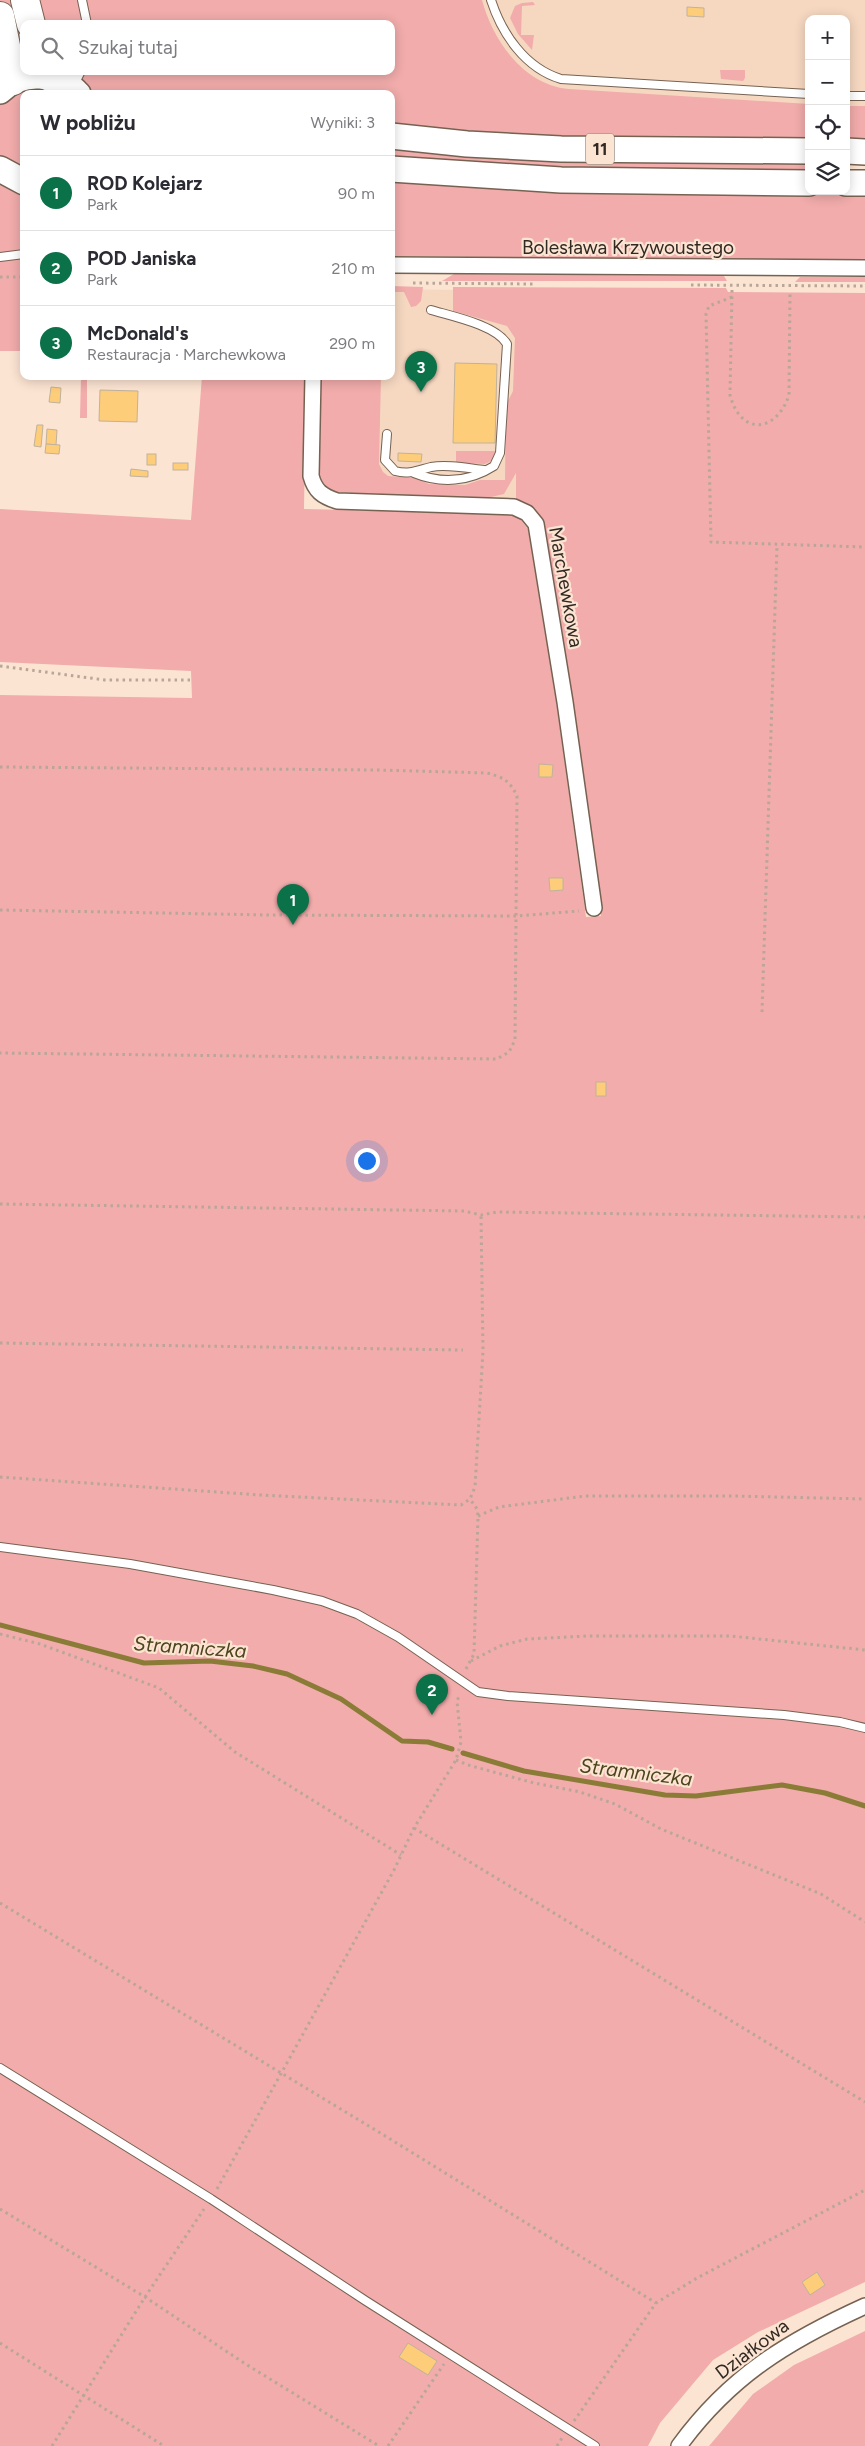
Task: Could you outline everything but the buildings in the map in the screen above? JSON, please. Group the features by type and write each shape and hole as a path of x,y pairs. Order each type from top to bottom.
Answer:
{"highway":[{"path":"25,0 30,20"},
{"path":"0,16 7,86"}],"main road":[{"path":"7,86 29,76 66,80"},
{"name":"11","path":"395,136 467,144 560,149 805,151"},
{"path":"850,151 865,152"},
{"path":"0,169 20,180"},
{"name":"11","path":"395,169 561,180 805,183"},
{"path":"850,183 865,183"}],"street":[{"name":"Bolesława Krzywoustego","path":"395,265 865,268"},
{"name":"Marchewkowa","path":"313,380 311,476 314,487 323,496 336,501 514,506 527,513 536,524 565,702 594,908"},
{"name":"Działkowa","path":"679,2446 722,2396 757,2365 803,2335 865,2306"}],"lane":[{"path":"82,0 86,20"},
{"path":"493,0 505,31 523,55 538,68 561,79 805,94"},
{"path":"850,96 865,96"},
{"path":"0,257 20,254"},
{"path":"386,434 385,460 389,466 396,472 414,473 432,480 461,480 494,466 500,453 508,344 500,336 485,328 430,310"},
{"path":"414,473 432,467 463,467 484,470"},
{"path":"0,1547 130,1564 273,1590 322,1601 357,1614 398,1637 478,1692 508,1696 784,1714 840,1722 865,1728"},
{"path":"0,2068 211,2199 450,2355 595,2446"}],"path":[{"path":"0,276 20,277"},
{"path":"407,283 537,284"},
{"path":"683,285 865,286"},
{"path":"732,290 730,395 734,409 744,422 754,424 776,419 784,409 789,394 790,291"},
{"path":"732,297 709,306 706,314 711,542 777,546 865,547"},
{"path":"762,1012 777,546"},
{"path":"0,666 105,680 190,680"},
{"path":"0,767 378,770 487,773 502,777 512,784 517,796 515,1040 509,1052 497,1059 0,1053"},
{"path":"0,910 268,915 516,916 565,914 594,908"},
{"path":"0,1204 464,1211 481,1215 498,1212 865,1217"},
{"path":"0,1477 401,1503 461,1505 470,1499 475,1487 483,1351 481,1215"},
{"path":"0,1343 463,1350"},
{"path":"478,1516 499,1507 585,1496 734,1496 865,1499"},
{"path":"52,2446 145,2297 211,2199 401,1855 414,1828 456,1760 461,1742 458,1701 462,1682 471,1661 476,1631 478,1516 477,1509 470,1499"},
{"path":"0,1634 40,1644 159,1688 235,1752 401,1855"},
{"path":"471,1661 500,1646 527,1639 588,1636 731,1636 865,1650"},
{"path":"456,1760 534,1783 580,1792 615,1804 661,1829 821,1894 865,1922"},
{"path":"414,1828 865,2102"},
{"path":"0,1903 382,2134 656,2303"},
{"path":"556,2446 656,2303 697,2278 865,2190"},
{"path":"0,2209 145,2297 244,2363 379,2446"},
{"path":"0,2343 164,2446"},
{"path":"388,2446 450,2355"}],"shaded area":[{"path":"0,0 482,0 494,31 502,45 525,70 553,86 569,89 805,104 805,141 563,138 395,126 395,90 20,90 20,351 0,351"},
{"path":"466,0 865,0 865,117 850,117 850,15 805,15 805,117 467,116"},
{"path":"533,2 535,5 522,6 521,35 534,35 532,50 518,34 510,18 515,6"},
{"path":"720,70 745,70 745,78 743,81 721,79"},
{"path":"850,106 865,106 865,141 850,141"},
{"path":"395,148 805,163 805,172 562,170 395,158"},
{"path":"395,180 561,191 805,193 805,195 865,194 865,261 395,256"},
{"path":"454,274 724,276 727,281 442,281"},
{"path":"800,277 865,277 865,282 795,282"},
{"path":"395,286 423,287 421,301 416,306 411,307 404,292 395,292"},
{"path":"453,287 726,288 728,292 865,293 865,2282 758,2332 713,2360 660,2423 648,2446 0,2446 0,695 192,698 191,671 0,662 0,509 191,520 202,380 306,380 304,509 516,514 528,529 556,700 586,917 601,916 587,797 544,532 516,505 516,473 504,494 487,498 330,492 317,481 320,380 381,380 379,464 383,472 388,476 416,478 429,484 465,485 480,480 505,480 506,405 513,391 515,338 507,326 453,311"},
{"path":"395,289 523,291 516,500 330,492 324,380 395,380"},
{"path":"81,380 87,380 87,418 80,418"},
{"path":"456,451 496,451 493,460 485,464 456,463"},
{"path":"865,2331 865,2446 709,2446 753,2394 794,2365"}],"waterway":[{"name":"Stramniczka","path":"0,1625 144,1663 210,1661 253,1666 287,1674 341,1699 402,1741 428,1742 452,1749"},
{"name":"Stramniczka","path":"463,1753 524,1771 665,1795 696,1796 782,1785 825,1793 865,1806"}],"place":[{"name":"McDonald's","path":"421,392"},
{"name":"ROD Kolejarz","path":"293,925"},
{"name":"POD Janiska","path":"432,1715"}]}
